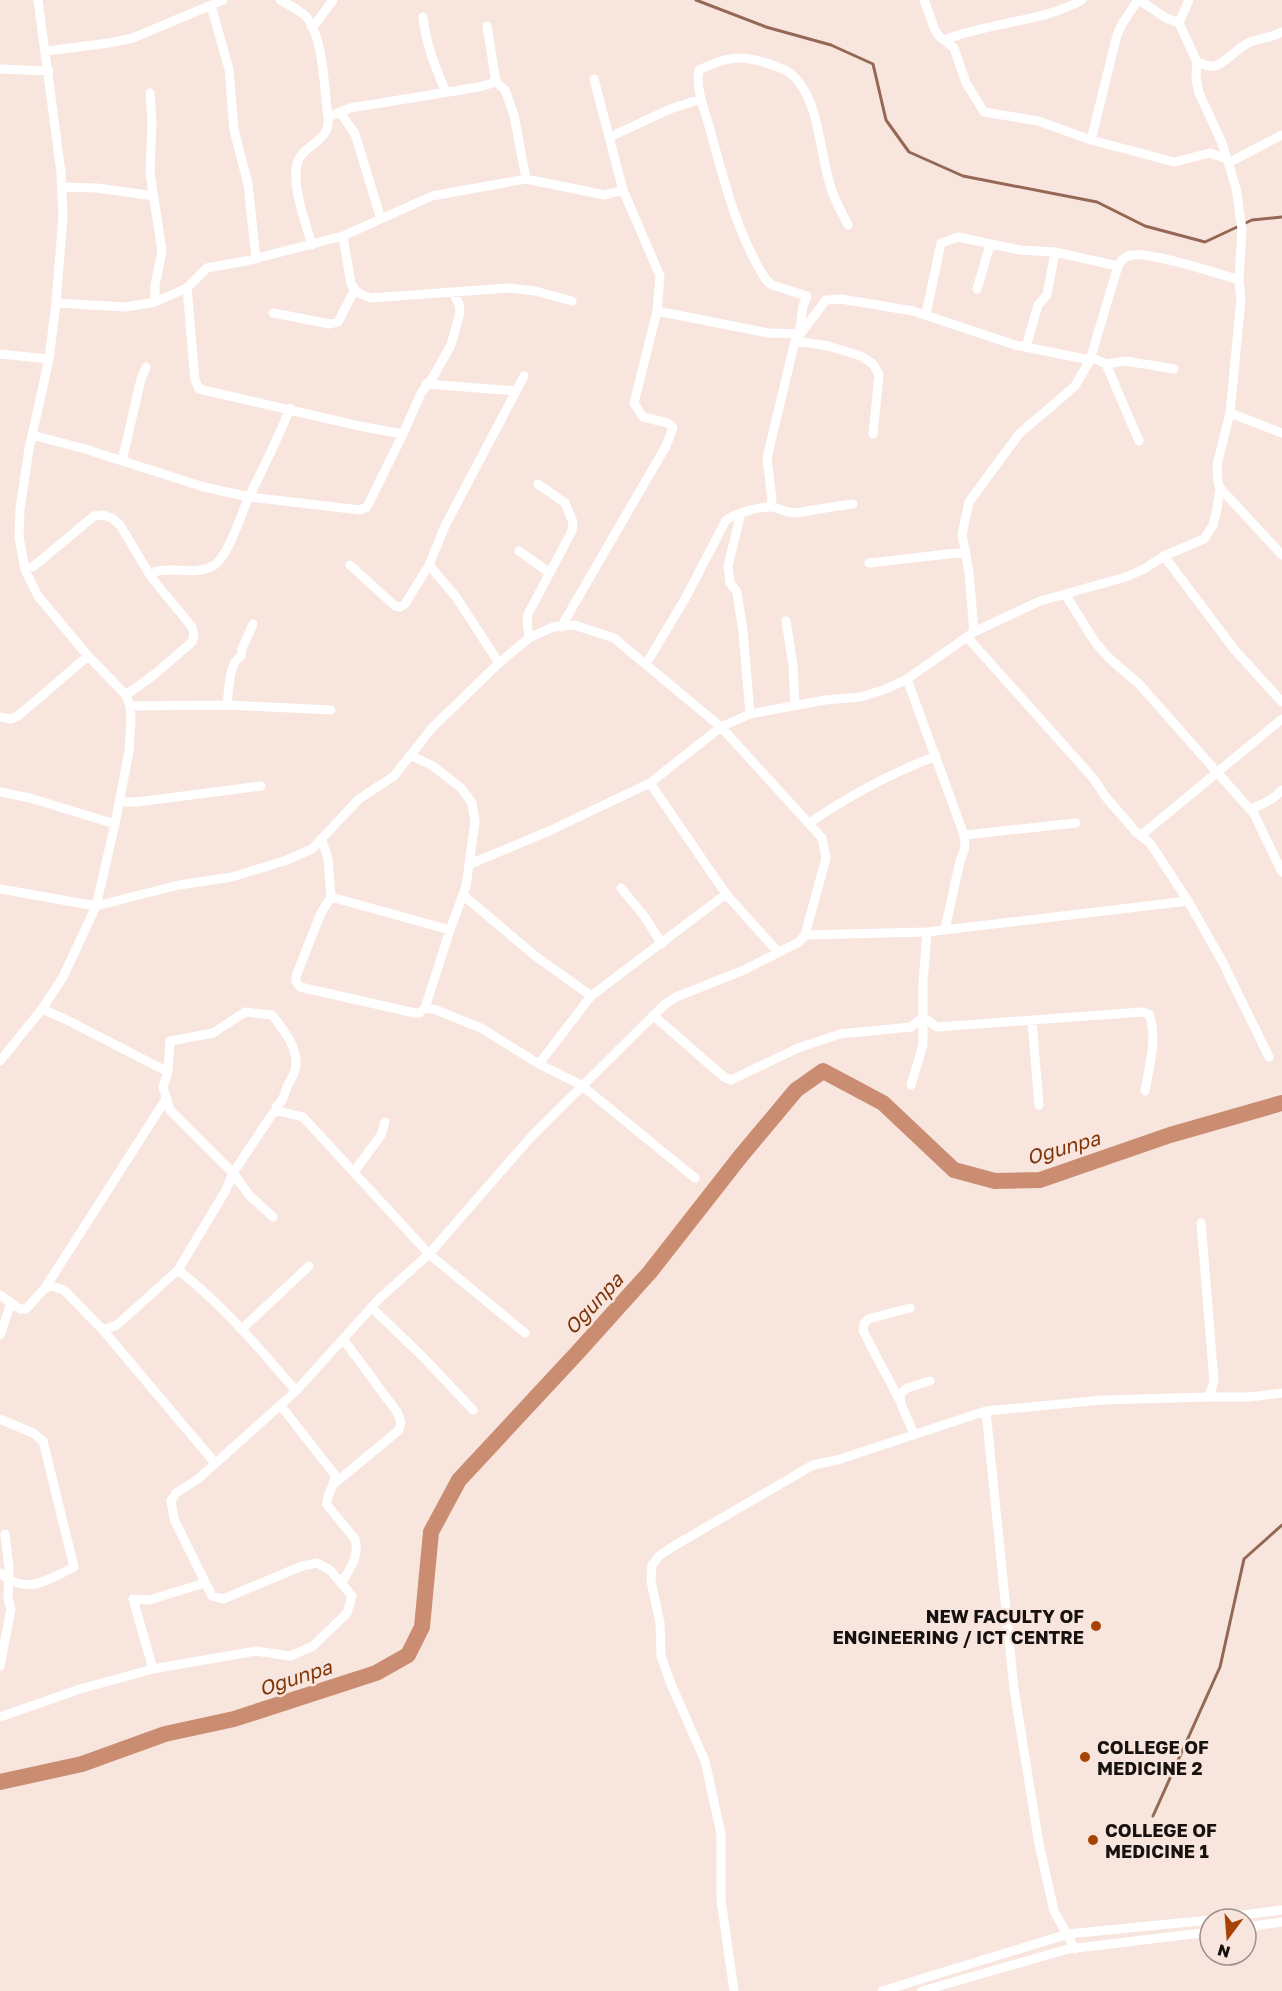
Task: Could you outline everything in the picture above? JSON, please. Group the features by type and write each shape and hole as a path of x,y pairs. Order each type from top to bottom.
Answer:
{"street":[{"path":"0,1061 42,1009 63,976 96,906 129,751 130,706 126,695 88,656 38,596 25,570 19,537 20,509 32,435 49,359 63,216 62,187 38,0"},
{"path":"46,51 133,38 223,0"},
{"path":"280,0 308,17 319,52 329,124 324,136 299,158 296,165 298,193 312,245"},
{"path":"311,26 317,22 333,0"},
{"path":"924,0 935,30 954,48 966,83 984,112 1038,121 1091,140 1174,162 1210,153 1228,161 1282,135"},
{"path":"944,40 961,33 1060,9 1082,0"},
{"path":"470,864 549,831 650,783 721,727 750,714 795,705 861,697 886,689 907,679 971,634 1041,601 1126,577 1204,538 1213,525 1220,488 1217,465 1230,413 1241,300 1239,280 1241,225 1236,188 1228,161 1199,93 1196,79 1197,62 1179,23 1166,18 1139,0 1117,35 1091,140"},
{"path":"1179,23 1189,0"},
{"path":"211,6 229,69 234,130 248,184 256,259"},
{"path":"423,17 425,38 431,59 446,92"},
{"path":"487,26 496,82 505,90 514,115 526,179"},
{"path":"1197,62 1212,66 1219,65 1232,53 1251,42 1270,39 1282,32"},
{"path":"848,225 831,188 811,107 802,87 789,72 750,57 733,57 714,62 699,70 697,79 701,99 721,173 741,233 763,275 772,285 826,300 841,299 926,314 1026,347 1090,358 1106,364 1126,361 1174,369"},
{"path":"0,69 48,71"},
{"path":"561,627 666,446 673,428 668,423 643,417 634,403 657,311 660,276 623,190 594,79"},
{"path":"328,117 350,108 479,87 496,82"},
{"path":"150,93 152,122 150,173 162,251 155,285 155,302"},
{"path":"610,136 670,109 701,99"},
{"path":"340,112 355,134 381,219"},
{"path":"56,303 125,307 155,302 187,288 207,268 256,259 343,236 432,196 526,179 605,195 623,190"},
{"path":"62,187 97,188 154,196"},
{"path":"343,236 354,291 371,298 508,288 535,291 572,301"},
{"path":"926,314 943,240 958,237 1020,250 1055,252 1118,266"},
{"path":"977,289 990,245"},
{"path":"1026,347 1038,305 1047,295 1055,252"},
{"path":"1239,280 1174,261 1135,255 1120,261 1090,358 1075,386 1019,434 969,502 962,534 966,552 971,634 1093,778 1105,796 1140,836 1150,843 1222,961 1269,1057"},
{"path":"187,288 195,380 199,389 403,434"},
{"path":"273,313 330,324 338,322 354,291"},
{"path":"32,435 204,487 249,497 360,510 367,507 421,393 451,345 460,313 459,304 453,293"},
{"path":"770,507 772,500 767,458 807,296"},
{"path":"797,338 826,300"},
{"path":"657,311 768,333 782,335 789,333 797,338 861,356 873,364 879,375 873,434"},
{"path":"0,354 49,359"},
{"path":"1106,364 1139,441"},
{"path":"122,461 141,379 146,367"},
{"path":"350,565 395,606 400,607 405,603 429,565 445,526 524,376"},
{"path":"426,384 516,391"},
{"path":"151,577 154,572 161,569 202,571 216,565 223,556 249,497 274,449 290,408"},
{"path":"1230,413 1282,433"},
{"path":"529,639 526,621 528,614 572,531 573,522 565,503 538,484"},
{"path":"1220,488 1282,555"},
{"path":"646,664 686,597 722,525 732,515 770,507 785,512 801,513 853,504"},
{"path":"741,513 728,566 730,583 737,592 743,632 750,714"},
{"path":"25,570 34,566 94,516 103,515 112,518 120,525 151,577 192,627 194,635 192,642 126,695"},
{"path":"519,551 550,573"},
{"path":"869,563 966,552"},
{"path":"1164,556 1234,649 1282,702"},
{"path":"429,565 456,597 499,663"},
{"path":"1065,594 1102,650 1139,684 1250,809 1282,872"},
{"path":"786,621 793,665 795,705"},
{"path":"227,705 232,670 237,658 241,656 253,624"},
{"path":"0,889 96,906 179,885 232,877 284,861 312,849 358,799 393,776 432,728 499,663 529,639 553,627 574,625 614,638 721,727 822,838 826,858 805,935 793,946 744,970 676,997 664,1005 530,1138 429,1254 371,1307 296,1391 198,1479 176,1493 171,1501 174,1519 212,1596 223,1599 302,1566 317,1563 330,1570 352,1596 347,1612 313,1646 290,1656 256,1651 153,1669 80,1689 0,1717"},
{"path":"0,717 11,719 18,716 88,656"},
{"path":"907,679 964,836 965,848 945,928"},
{"path":"130,706 227,705 331,710"},
{"path":"1140,836 1282,719"},
{"path":"322,840 328,859 331,897 321,912 296,976 296,982 300,987 419,1013 425,1008 463,895 470,864 475,822 472,803 461,788 433,766 410,755"},
{"path":"809,823 844,799 895,771 936,756"},
{"path":"650,783 726,894 778,952"},
{"path":"119,802 137,802 261,786"},
{"path":"1250,809 1262,805 1282,790"},
{"path":"0,792 30,798 115,824"},
{"path":"964,836 1076,823"},
{"path":"621,888 644,916 662,944"},
{"path":"539,1064 591,996 726,894"},
{"path":"463,895 534,955 591,996"},
{"path":"331,897 450,930"},
{"path":"805,935 927,932 945,928 1188,902"},
{"path":"911,1085 923,1044 927,932"},
{"path":"425,1008 436,1010 481,1028 539,1064 581,1085 695,1178"},
{"path":"42,1009 168,1072"},
{"path":"273,1217 249,1195 233,1173 170,1110 163,1087 168,1072 170,1041 213,1033 245,1012 272,1015 284,1030 294,1051 296,1070 284,1100 276,1107 279,1111"},
{"path":"923,1017 937,1027 1142,1012 1149,1014 1152,1040 1145,1091"},
{"path":"653,1015 724,1077 731,1080 798,1048 840,1034 911,1027 923,1017"},
{"path":"1032,1021 1039,1105"},
{"path":"0,1295 20,1309 26,1309 45,1288 166,1100"},
{"path":"103,1330 117,1325 178,1270 226,1190 233,1173 273,1113 279,1111 303,1117 429,1254 525,1333"},
{"path":"354,1172 381,1135 385,1122"},
{"path":"1201,1223 1214,1381 1209,1397"},
{"path":"242,1329 309,1266"},
{"path":"178,1270 196,1284 242,1329 296,1391"},
{"path":"45,1288 51,1286 64,1290 103,1330 215,1462"},
{"path":"0,1335 11,1303"},
{"path":"371,1307 423,1356 473,1410"},
{"path":"910,1308 868,1319 863,1330 899,1399 914,1434"},
{"path":"342,1582 352,1566 357,1545 355,1539 327,1505 327,1500 335,1483 399,1430 401,1422 397,1412 343,1339"},
{"path":"899,1399 903,1390 930,1381"},
{"path":"734,1991 722,1900 721,1834 705,1761 661,1656 660,1623 651,1581 652,1565 659,1556 813,1465 837,1460 986,1411 1102,1400 1282,1393"},
{"path":"281,1406 335,1475 335,1483"},
{"path":"986,1411 1014,1689 1039,1844 1054,1911 1075,1948"},
{"path":"0,1419 33,1433 43,1440 74,1567 43,1582 21,1586 9,1581 0,1573"},
{"path":"0,1666 11,1609 8,1598 5,1534"},
{"path":"153,1669 133,1599 149,1600 204,1583"},
{"path":"1258,1913 1282,1910"},
{"path":"882,1991 1068,1934 1198,1920"},
{"path":"1258,1925 1282,1922"},
{"path":"922,1991 1075,1948 1198,1933"}],"waterway":[{"path":"696,0 766,27 831,45 873,64 886,120 909,152 963,176 1097,202 1145,226 1205,242 1252,220 1282,217"},
{"name":"Ogunpa","path":"0,1782 82,1764 165,1734 234,1719 376,1673 408,1655 422,1627 431,1532 459,1480 650,1272 796,1090 823,1071 883,1103 954,1170 995,1181 1040,1180 1170,1135 1282,1103"},
{"path":"1153,1816 1220,1667 1244,1559 1282,1525"}],"place":[{"name":"NEW FACULTY OF ENGINEERING / ICT CENTRE","path":"1096,1626"},
{"name":"COLLEGE OF MEDICINE 2","path":"1085,1757"},
{"name":"COLLEGE OF MEDICINE 1","path":"1093,1840"}]}
